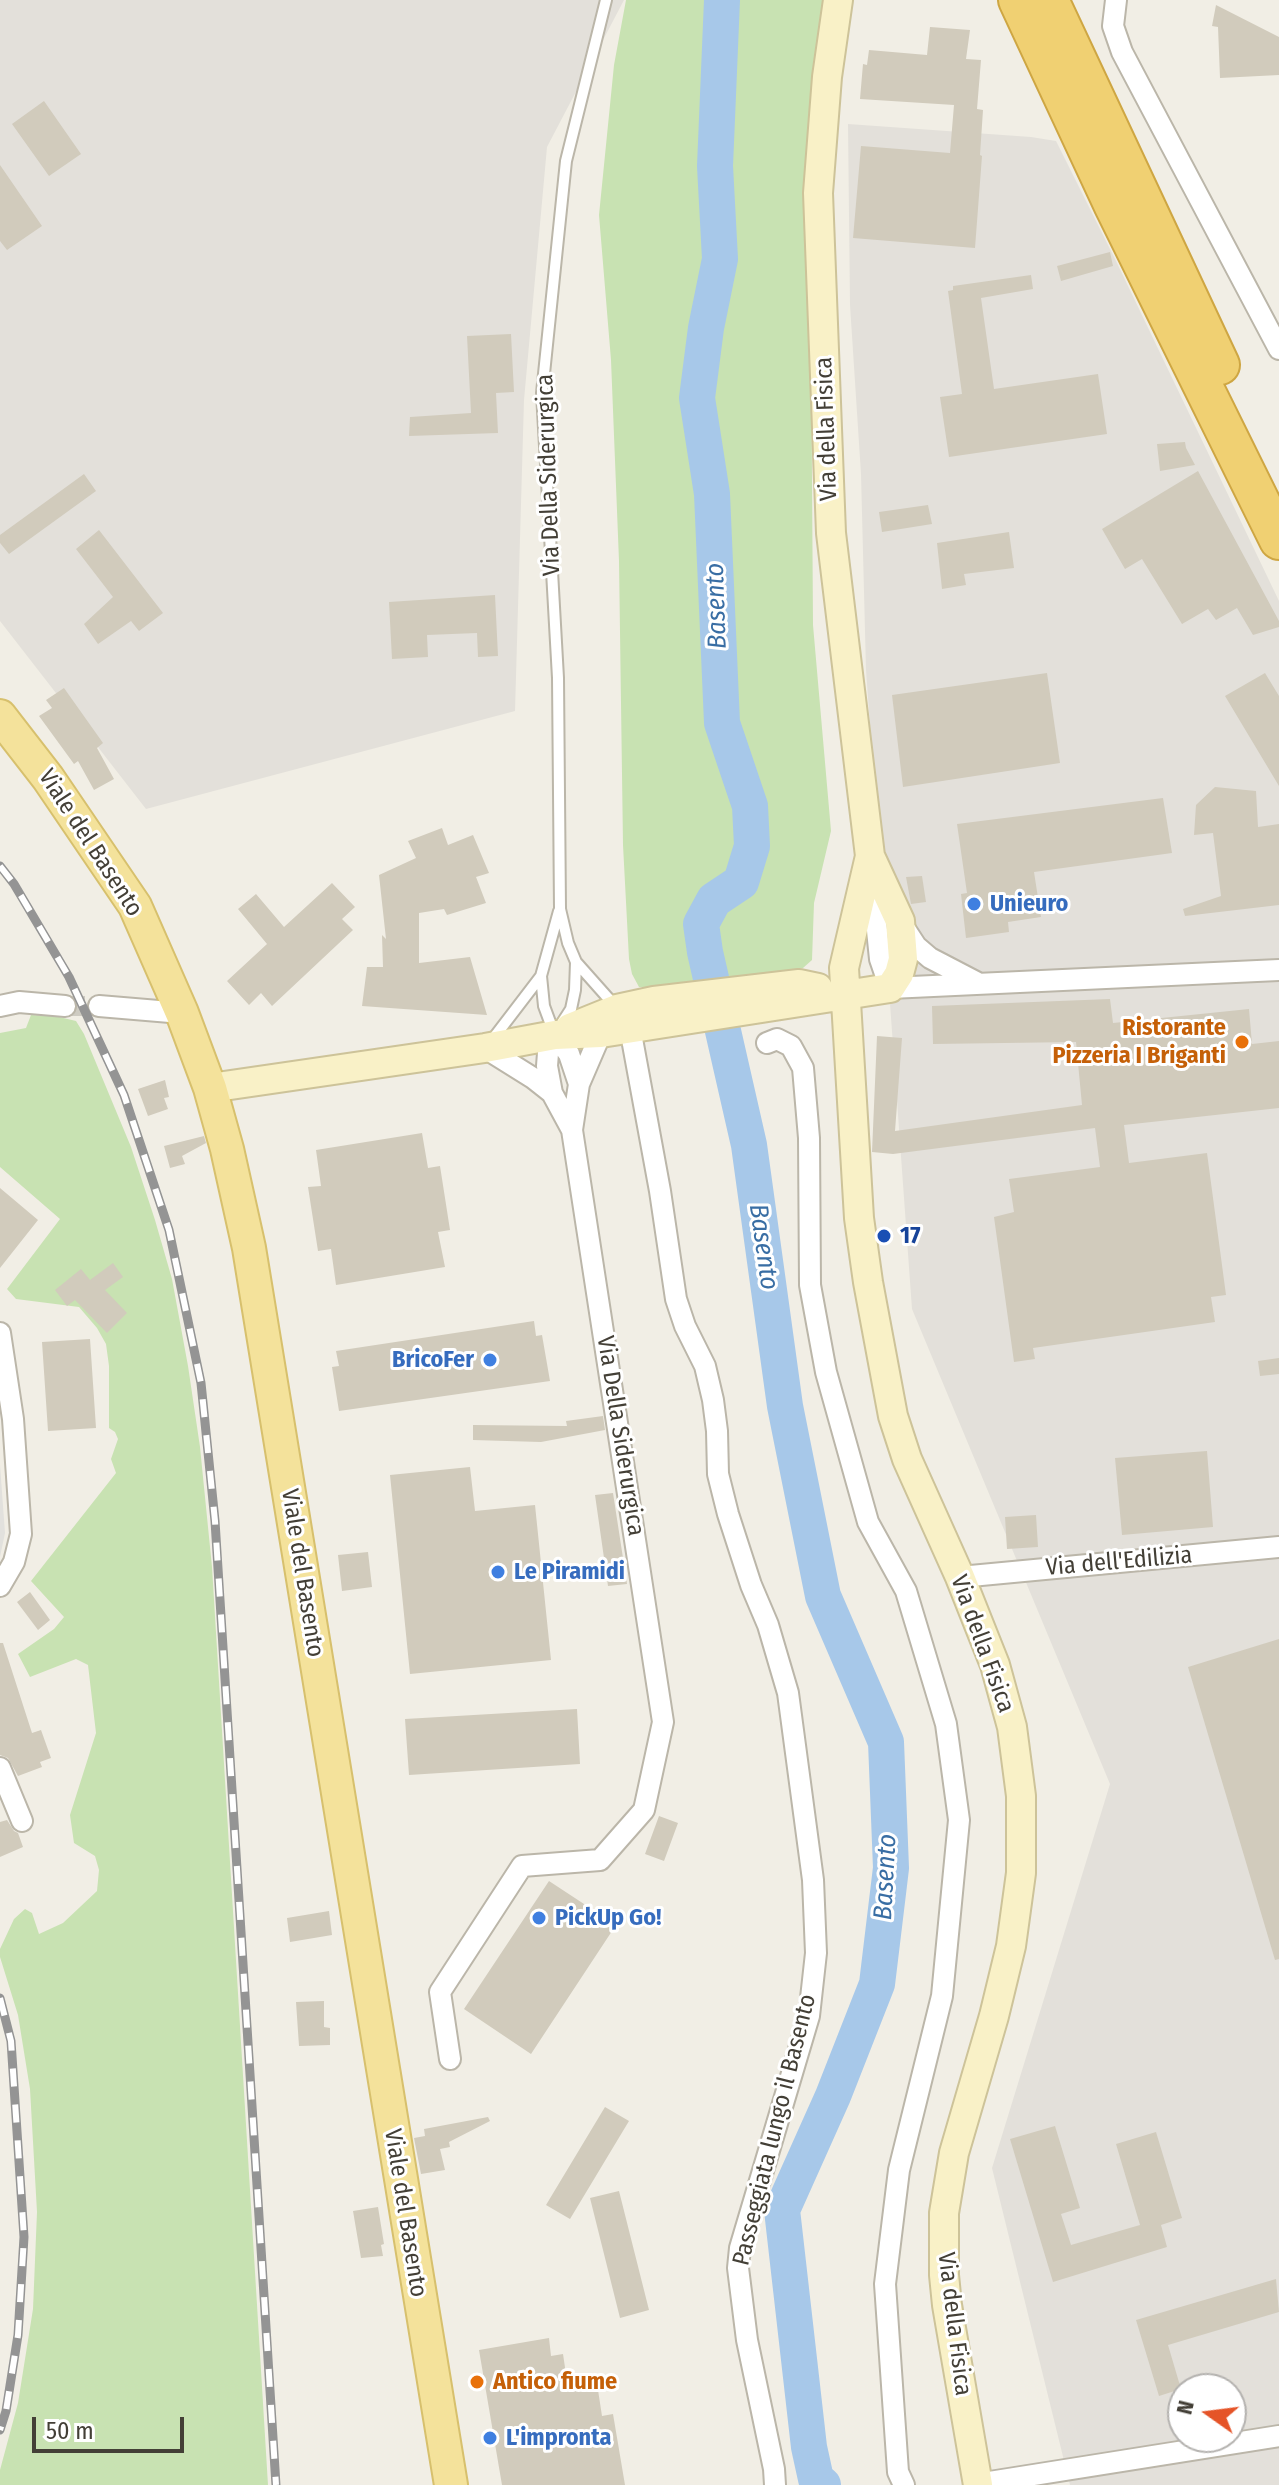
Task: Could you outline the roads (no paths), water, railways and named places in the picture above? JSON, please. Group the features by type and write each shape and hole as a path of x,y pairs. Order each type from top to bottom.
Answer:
{"highway":[{"path":"1018,0 1120,218 1279,540"},
{"path":"1049,0 1230,386 1279,482"}],"main road":[{"name":"Viale del Basento","path":"0,716 48,778 135,906 182,1013 210,1088 227,1149 249,1248 451,2485"}],"street":[{"name":"Via della Fisica","path":"838,0 825,91 818,193 831,533 870,856 844,968 859,1218 893,1416 907,1459 984,1635 1007,1706 1017,1759 1023,1834 1021,1873 1008,1958 954,2153 944,2213 947,2305 975,2485"},
{"path":"1116,0 1113,26 1122,52 1279,349"},
{"name":"Via della Fisica","path":"870,856 900,921 903,959 899,974 890,988"},
{"path":"870,856 880,959 890,988"},
{"path":"900,921 916,946 930,958 978,983"},
{"path":"210,1088 485,1048 656,1012 799,994 1279,970"},
{"path":"0,1006 19,1002 65,1006"},
{"path":"99,1006 182,1013"},
{"path":"555,1035 601,1033 623,1018"},
{"name":"Passeggiata lungo il Basento","path":"623,1018 658,1176 676,1299 708,1378 717,1431 718,1474 728,1514 751,1585 768,1625 788,1693 813,1880 816,1953 809,2016 740,2248 738,2268 747,2340 775,2485"},
{"name":"Via Della Siderurgica","path":"450,2059 440,1992 522,1866 600,1860 644,1810 663,1722 572,1130 579,1084 601,1033"},
{"name":"Via Della Siderurgica","path":"555,1035 569,1054 579,1084"},
{"name":"Via Della Siderurgica","path":"555,1035 547,1066 552,1093 572,1130"},
{"path":"767,1043 777,1039 791,1046 803,1068 809,1138 810,1285 826,1372 868,1522 906,1591 946,1724 959,1820 942,1996 899,2170 885,2284 898,2472 904,2485"},
{"name":"Via Della Siderurgica","path":"485,1048 552,1093"},
{"path":"0,1333 21,1534 14,1562 0,1586"},
{"name":"Via dell'Edilizia","path":"960,1577 1279,1547"},
{"path":"0,1768 22,1821"},
{"path":"975,2485 1279,2436"}],"lane":[{"name":"Via Della Siderurgica","path":"606,0 566,161 542,393 558,678 560,909 576,962 623,1018"},
{"name":"Via Della Siderurgica","path":"555,1035 544,1006 541,976 560,909"},
{"name":"Via Della Siderurgica","path":"555,1035 571,1009 576,962"},
{"name":"Via Della Siderurgica","path":"485,1048 541,976"}],"waterway":[{"name":"Basento","path":"722,0 715,166 720,259 706,328 697,398 712,494 722,723 750,806 752,846 741,882 714,900 701,924 749,1145 785,1406 823,1596 886,1742 891,1868 877,1984 833,2096 782,2210 809,2447 816,2479 823,2485"}],"tunnel":[{"path":"65,1006 99,1006"}],"railway":[{"path":"0,866 69,977 124,1095 169,1230 201,1383 215,1521 276,2485"},
{"path":"0,1998 11,2041 24,2237 18,2335 0,2430"}],"place":[{"name":"Unieuro","path":"974,904"},
{"name":"Ristorante Pizzeria I Briganti","path":"1242,1042"},
{"name":"17","path":"884,1236"},
{"name":"BricoFer","path":"490,1360"},
{"name":"Le Piramidi","path":"498,1572"},
{"name":"PickUp Go!","path":"539,1918"},
{"name":"Antico fiume","path":"477,2382"},
{"name":"L'impronta","path":"490,2438"}]}
